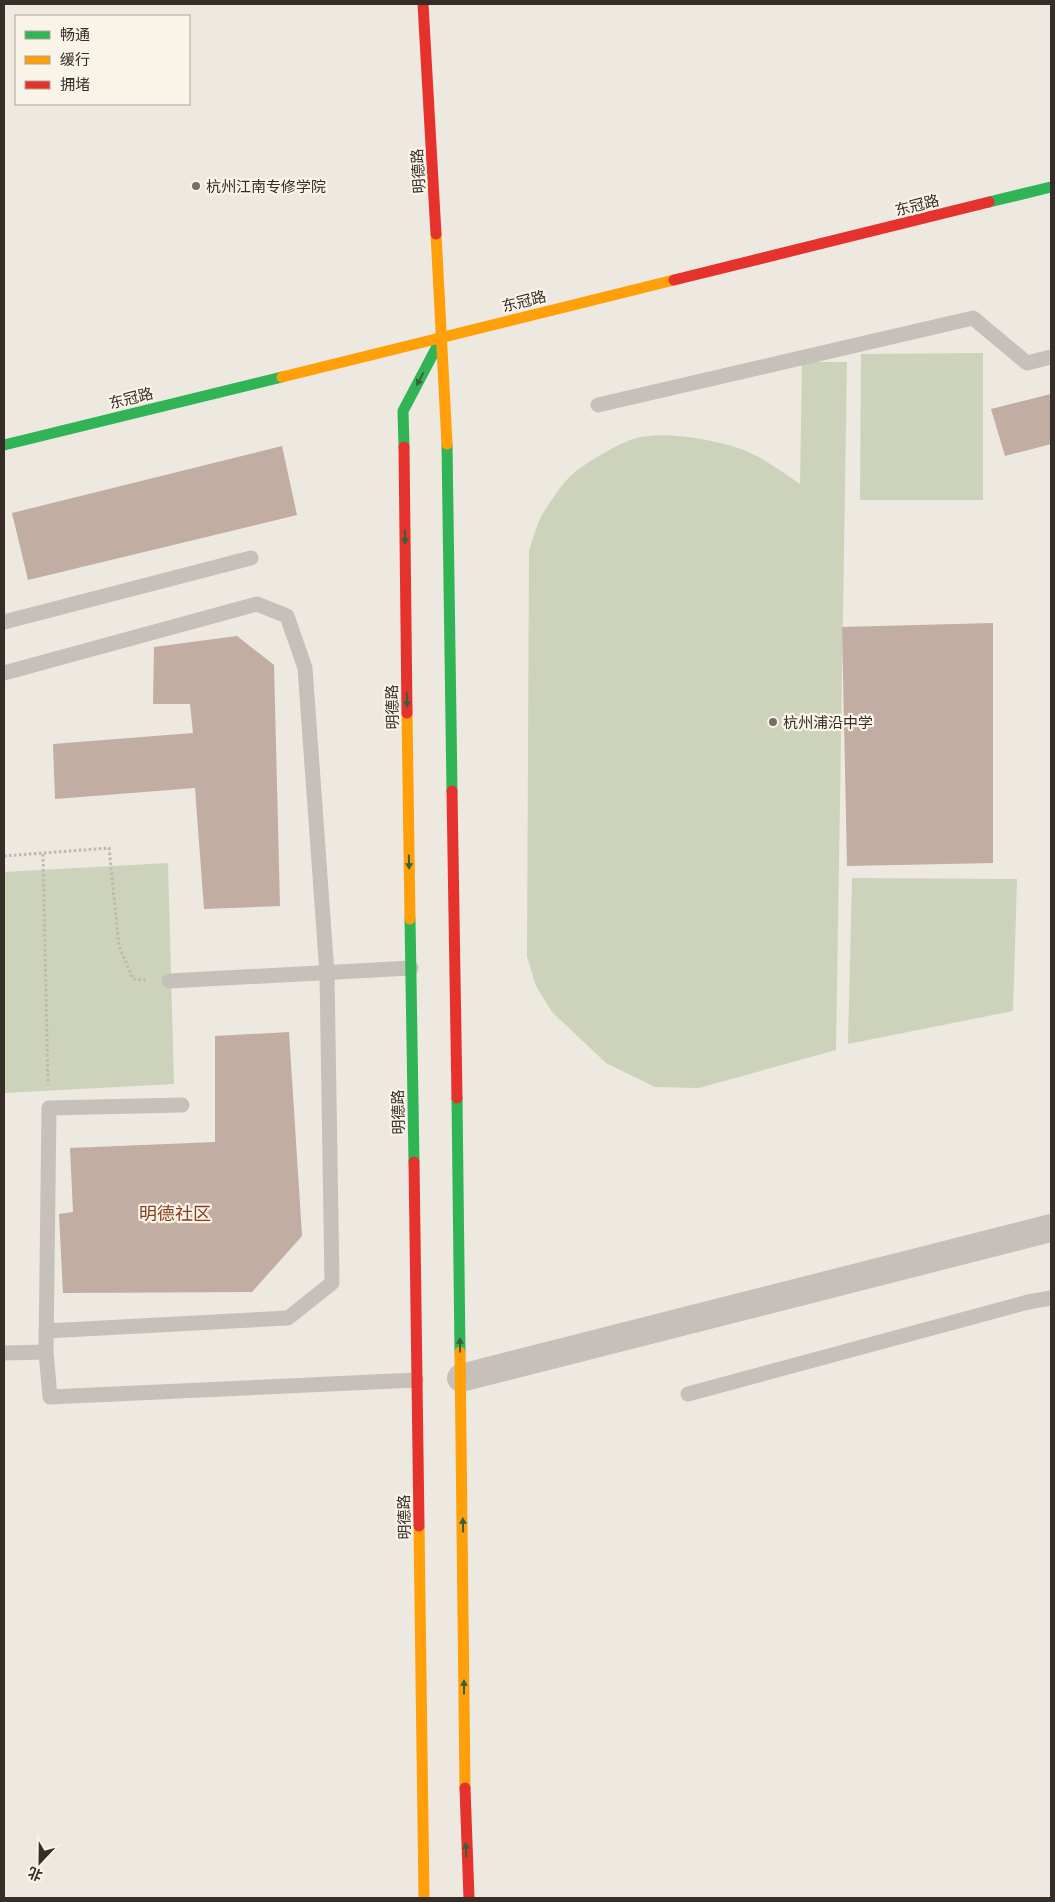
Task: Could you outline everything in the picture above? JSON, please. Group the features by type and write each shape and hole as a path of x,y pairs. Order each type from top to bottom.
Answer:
{"street":[{"name":"明德路","path":"423,4 448,441 465,1804 468,1898"},
{"name":"东冠路","path":"10,438 443,336 1051,187"},
{"name":"明德路","path":"424,1898 403,411 443,336"},
{"path":"461,1378 1051,1228"}],"lane":[{"path":"598,405 973,318 1027,363 1051,357"},
{"path":"4,622 251,558"},
{"path":"4,673 257,604 287,616 305,668 327,973 332,1283 288,1318 46,1331"},
{"path":"169,981 411,968"},
{"path":"182,1105 49,1108 46,1352 50,1397 416,1380"},
{"path":"688,1394 1018,1305 1051,1298"},
{"path":"4,1352 46,1352"}],"path":[{"path":"4,856 109,848 119,946 133,979 169,981"},
{"path":"43,854 49,1108"}],"green space":[{"path":"983,353 983,500 860,500 861,354"},
{"path":"802,362 847,362 836,1050 699,1088 655,1087 606,1063 552,1012 536,986 527,957 529,551 542,515 569,477 594,459 619,445 644,436 686,437 727,445 762,459 800,484"},
{"path":"168,863 174,1084 4,1093 4,872"},
{"path":"852,878 1017,879 1013,1011 848,1044"}],"building":[{"path":"1051,394 1051,444 1005,456 991,409"},
{"path":"282,446 297,515 28,580 12,513"},
{"path":"993,623 993,863 847,866 842,627"},
{"path":"237,636 274,665 280,906 204,909 195,788 55,799 53,744 193,733 190,704 153,704 154,647"},
{"path":"289,1032 302,1236 252,1292 63,1293 59,1214 73,1212 70,1148 215,1142 215,1036"}],"traffic: fast":[{"path":"989,202 1051,187"},
{"path":"404,447 403,411 442,337"},
{"path":"4,445 282,377"},
{"path":"447,444 452,791"},
{"path":"410,919 414,1162"},
{"path":"457,1098 460,1352"}],"traffic: slow":[{"path":"436,234 447,444"},
{"path":"282,377 674,280"},
{"path":"407,713 410,919"},
{"path":"460,1352 465,1788"},
{"path":"419,1526 424,1898"}],"traffic: jam":[{"path":"423,4 436,234"},
{"path":"674,280 989,202"},
{"path":"404,447 407,713"},
{"path":"452,791 457,1098"},
{"path":"414,1162 419,1526"},
{"path":"465,1788 469,1898"}],"place":[{"name":"杭州江南专修学院","path":"196,186"},
{"name":"杭州浦沿中学","path":"773,722"}],"district":[{"name":"明德社区","path":"175,1213"}]}
